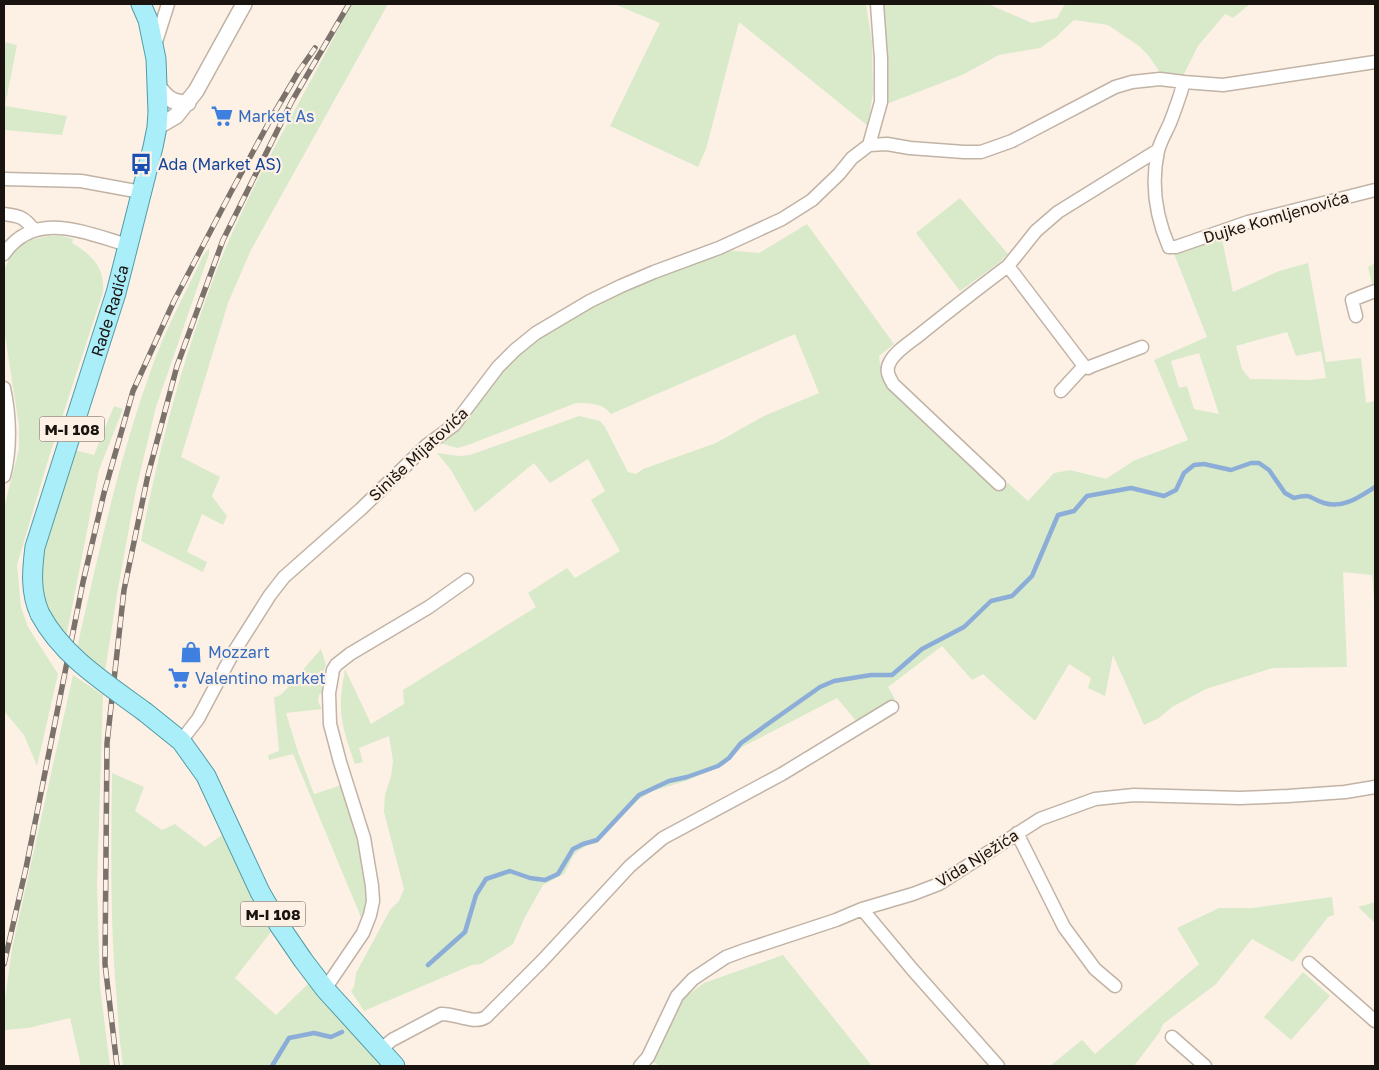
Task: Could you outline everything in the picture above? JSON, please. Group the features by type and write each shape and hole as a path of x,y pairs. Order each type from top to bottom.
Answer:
{"main road":[{"name":"Rade Radića","path":"141,4 148,20 154,45 157,85 157,127 116,293 35,547 32,582 35,603 57,642 86,669 181,741"},
{"name":"M-I 108","path":"181,741 206,776 260,892 303,960 325,989 395,1066"}],"street":[{"path":"154,45 168,4"},
{"path":"157,127 176,116 188,103 244,4"},
{"path":"877,4 881,59 881,102 869,145 886,144 910,148 981,152 1012,141 1115,88 1132,82 1160,79 1223,85 1375,62"},
{"name":"Dujke Komljenovića","path":"1184,82 1158,150 1155,186 1156,205 1169,246 1173,248 1248,222 1375,190"},
{"path":"157,85 172,101 188,103"},
{"name":"Siniše Mijatovića","path":"181,741 198,719 232,655 270,595 284,577 361,509 427,446 454,425 498,367 515,350 536,333 590,302 654,272 719,248 782,219 812,200 852,158 869,145"},
{"path":"998,484 893,384 888,373 890,361 962,300 1008,266 1036,231 1058,212 1158,150"},
{"path":"4,179 81,181 141,192"},
{"path":"4,214 20,216 34,230"},
{"path":"4,254 13,243 23,236 34,230 49,227 65,228 128,245"},
{"path":"1008,266 1084,366 1088,368 1142,347"},
{"path":"1356,316 1352,300 1375,291"},
{"path":"1060,391 1084,366"},
{"path":"4,391 8,403 8,436 4,476"},
{"path":"325,989 363,933 373,901 364,838 330,724 329,693 333,670 336,665 350,654 429,607 467,580"},
{"path":"380,1050 392,1040 441,1014 478,1020 486,1017 529,975 630,866 663,838 782,774 892,707"},
{"name":"Vida Nježića","path":"640,1066 648,1057 676,996 693,980 726,958 836,920 862,909 939,884 1040,819 1095,799 1113,796 1155,795 1240,798 1345,792 1375,787"},
{"path":"1017,833 1064,927 1095,969 1115,986"},
{"path":"862,909 998,1066"},
{"path":"1309,963 1375,1021"},
{"path":"1172,1037 1206,1066"}],"green space":[{"path":"351,4 388,4 251,250 228,303 181,457 220,477 212,496 227,516 223,525 202,514 187,552 207,562 203,572 141,541 164,435 206,298 233,231 265,165"},
{"path":"614,4 866,4 872,42 873,92 868,126 739,22 706,149 698,167 610,126 660,23"},
{"path":"884,4 988,4 1032,23 1057,18 1065,4 1250,4 1233,18 1225,14 1198,46 1183,76 1161,74 1148,55 1139,46 1108,25 1074,20 1056,37 1040,48 999,55 962,75 884,105"},
{"path":"4,42 17,45 5,106 67,116 62,135 4,130"},
{"path":"960,198 1008,254 999,263 960,291 916,233"},
{"path":"807,224 894,344 879,356 881,372 886,383 999,492 1008,483 1028,501 1054,473 1070,470 1106,479 1133,461 1188,440 1154,360 1207,337 1173,251 1179,253 1188,251 1199,242 1221,234 1233,292 1279,271 1308,263 1326,362 1361,358 1366,403 1375,401 1375,615 1372,575 1343,572 1347,667 1273,668 1206,689 1172,707 1159,718 1144,725 1113,655 1105,696 1088,688 1091,678 1069,664 1035,721 983,674 972,680 942,646 888,687 895,699 857,722 837,698 742,747 724,765 686,781 653,791 638,800 597,843 588,845 573,856 564,874 543,885 524,919 513,944 481,964 472,965 364,1011 351,991 354,987 356,973 390,910 399,901 404,889 384,812 385,795 393,761 389,736 359,748 363,762 355,764 342,717 341,700 345,669 371,724 404,704 403,690 536,607 528,593 567,568 575,578 620,551 591,500 605,491 588,459 550,483 534,463 475,512 451,470 437,453 459,456 470,455 579,416 600,421 628,472 636,474 643,469 716,443 764,416 819,393 795,334 611,414 603,407 576,403 468,445 457,448 440,443 460,425 506,367 534,341 626,288 725,250 759,253","holes":["1287,332 1296,356 1321,351 1326,378 1309,380 1250,379 1242,369 1236,346","1199,353 1219,414 1194,409 1187,386 1179,388 1171,361"]},
{"path":"47,236 62,236 73,239 72,243 91,257 102,275 103,292 49,457 17,565 21,607 28,627 58,674 37,766 24,735 4,711 4,508 19,449 19,426 4,329 4,270 12,253 20,245"},
{"path":"209,248 209,254 156,407 136,490 105,672 77,648 102,539 131,430 155,359 178,307 203,256"},
{"path":"1375,263 1375,287 1373,288 1368,267"},
{"path":"114,406 123,409 99,470 66,638 49,614 41,591 42,544 71,449 94,455"},
{"path":"321,649 326,665 324,670 324,690 319,695 318,702 322,709 286,713 314,794 342,785 368,890 369,898 363,922 293,754 269,760 268,755 279,751 274,698 282,694"},
{"path":"73,675 103,695 97,885 100,986 110,1066 81,1066 70,1018 28,1028 4,1030 4,1006 12,949"},
{"path":"112,773 144,787 135,811 162,830 175,824 205,847 222,835 256,908 271,932 235,978 276,1015 309,983 381,1066 123,1066 113,945"},
{"path":"1332,897 1334,915 1328,917 1293,962 1252,939 1216,984 1163,1024 1159,1033 1134,1066 1050,1066 1082,1040 1095,1054 1199,964 1177,928 1219,908 1252,908"},
{"path":"1375,902 1375,923 1358,907"},
{"path":"783,955 872,1066 659,1066 654,1062 678,1006 684,998 704,983"},
{"path":"1303,972 1330,996 1291,1040 1264,1017"}],"waterway":[{"path":"428,965 465,932 476,895 486,879 510,871 530,878 545,880 558,874 573,849 597,840 639,795 669,781 718,766 729,758 741,743 820,687 834,681 871,675 892,675 922,649 964,627 991,601 1012,596 1032,576 1058,515 1074,511 1087,496 1131,488 1164,496 1176,490 1184,473 1194,465 1204,464 1231,470 1251,463 1259,463 1269,470 1285,493 1294,498 1308,496 1331,504 1351,501 1375,487"},
{"path":"272,1066 289,1038 314,1033 331,1037 342,1032"}],"railway":[{"path":"117,1066 105,964 107,743 124,590 148,475 177,366 223,240 292,101 349,4"},
{"path":"4,964 26,868 83,582 104,493 133,391 174,301 231,192 273,115 315,48"}],"place":[{"name":"Market As","path":"222,116"},
{"name":"Ada (Market AS)","path":"141,164"},
{"name":"Mozzart","path":"191,652"},
{"name":"Valentino market","path":"179,678"}]}
